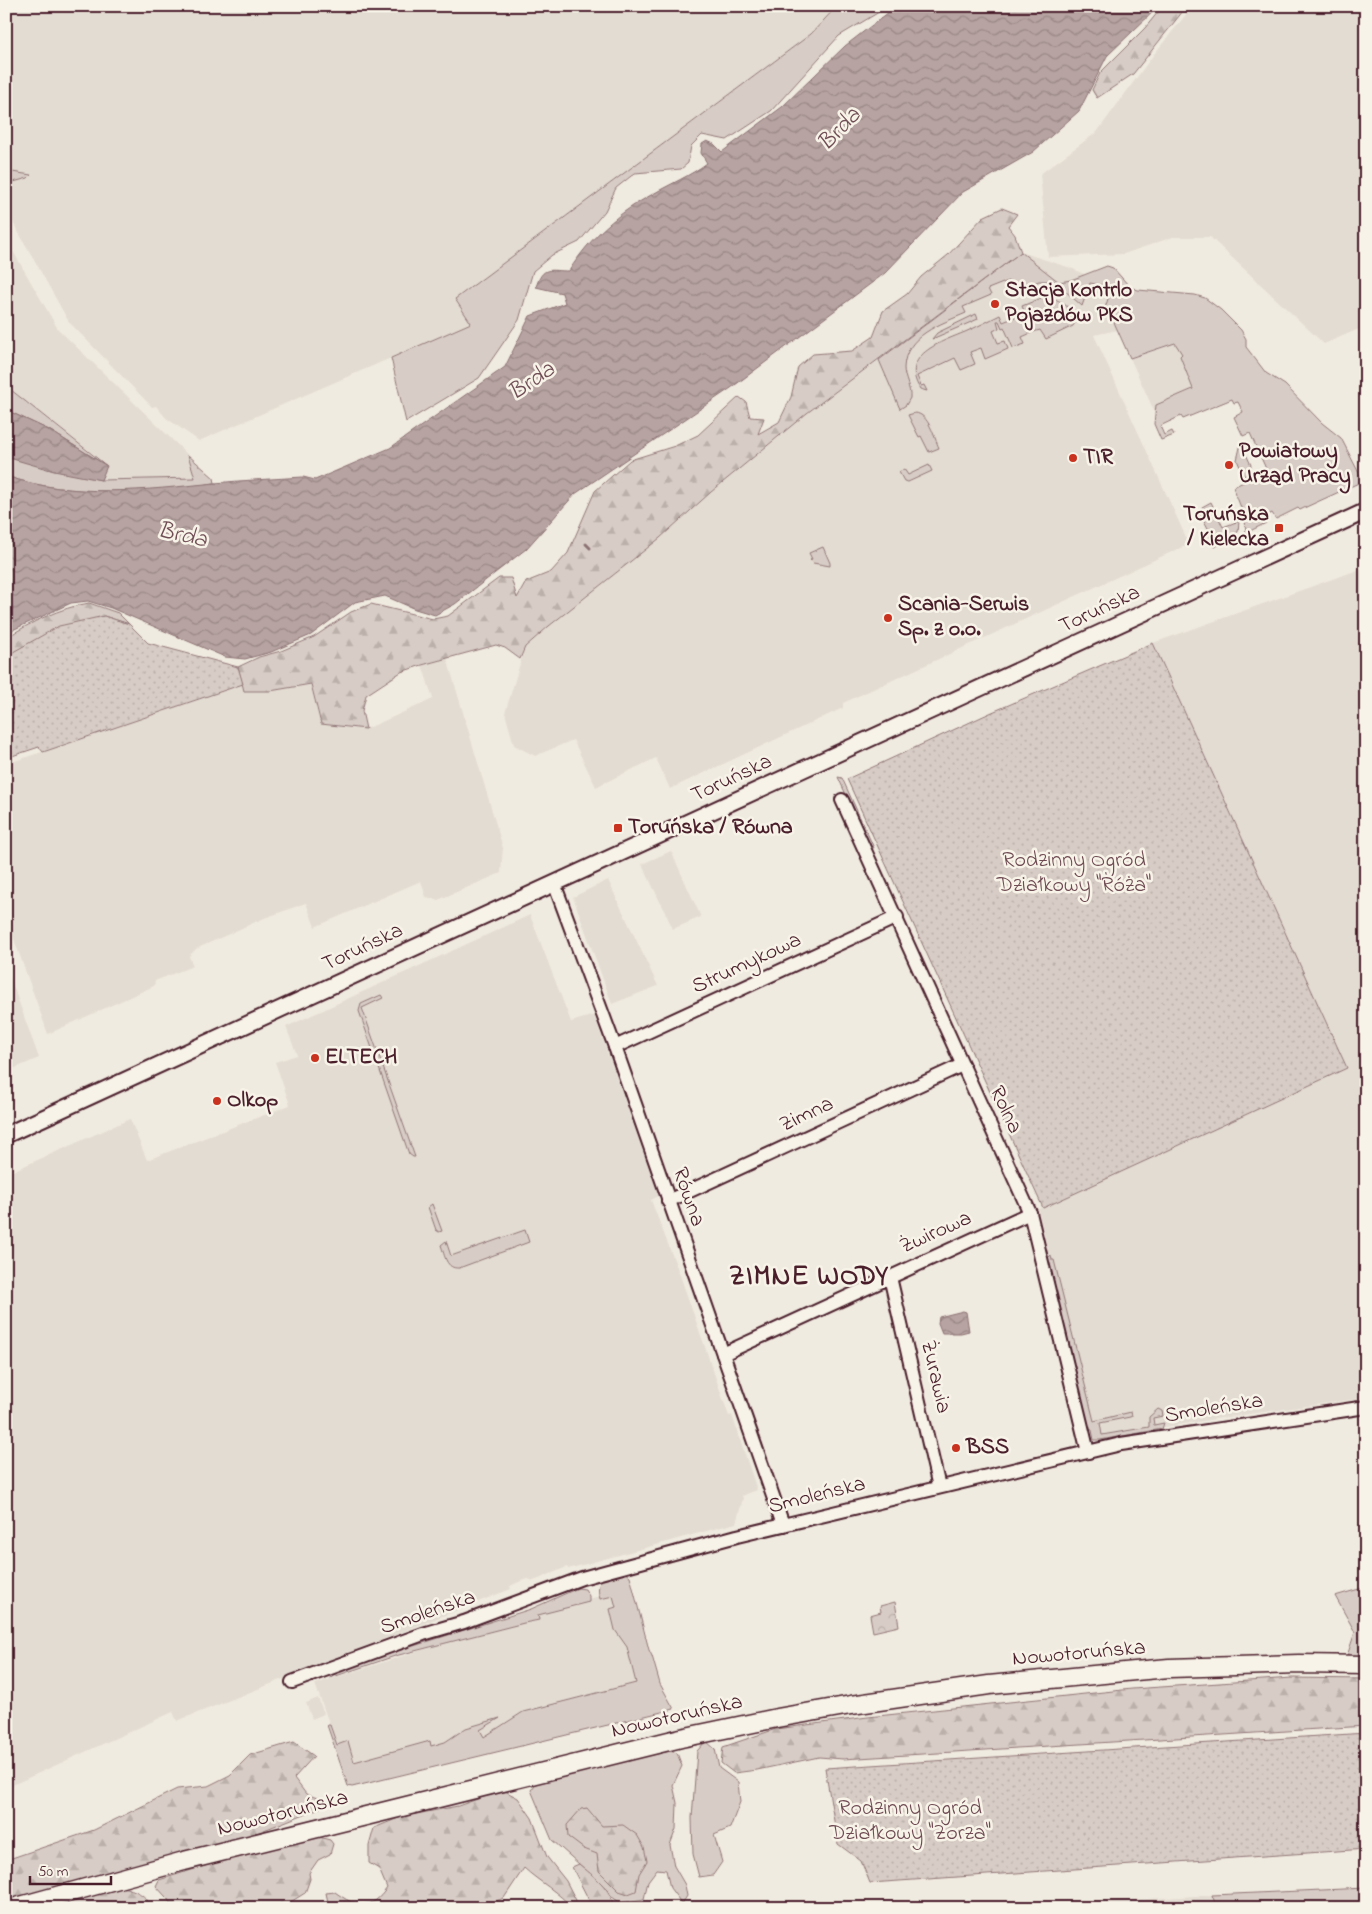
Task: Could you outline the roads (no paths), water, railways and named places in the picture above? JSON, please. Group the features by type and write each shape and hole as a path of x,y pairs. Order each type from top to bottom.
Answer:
{"main road":[{"name":"Nowotoruńska","path":"13,1908 184,1861 648,1746 795,1715 988,1685 1169,1668 1300,1664 1366,1665"}],"street":[{"name":"Toruńska","path":"6,1135 1366,511"},
{"name":"Rolna","path":"842,800 1030,1213 1088,1452"},
{"name":"Równa","path":"554,883 615,1047 784,1524"},
{"name":"Strumykowa","path":"615,1047 896,917"},
{"name":"Zimna","path":"668,1201 962,1065"},
{"name":"Żwirowa","path":"723,1354 1030,1213"},
{"name":"Żurawia","path":"890,1276 939,1488"},
{"name":"Smoleńska","path":"292,1682 423,1634 464,1622 582,1578 784,1524 1138,1441 1366,1407"}],"water":[{"name":"Brda","path":"920,6 1159,6 1107,56 1079,111 1033,152 963,192 885,273 731,388 575,494 526,549 455,604 435,615 385,596 355,602 311,635 271,652 245,659 225,657 111,608 88,601 71,603 6,633 6,476 57,488 110,491 303,477 315,480 390,448 505,367 530,316 565,303 562,293 536,287 544,272 552,270 569,271 586,247 617,217 640,201 707,163 701,153 702,144 707,141 714,144 722,152 782,107 845,46 889,12 913,10"},
{"path":"6,410 49,430 107,466 101,480 54,471 6,457"},
{"path":"963,1311 966,1312 969,1331 942,1333 938,1323 939,1317"}],"waterway":[{"path":"586,544 590,548"}],"place":[{"name":"Stacja Kontrlo Pojazdów PKS","path":"995,304"},
{"name":"TIR","path":"1073,458"},
{"name":"Powiatowy Urząd Pracy","path":"1229,465"},
{"name":"Toruńska / Kielecka","path":"1279,528"},
{"name":"Scania-Serwis Sp. z o.o.","path":"888,618"},
{"name":"Toruńska / Równa","path":"618,828"},
{"name":"ELTECH","path":"315,1058"},
{"name":"Olkop","path":"217,1101"},
{"name":"BSS","path":"956,1448"}],"district":[{"name":"ZIMNE WODY","path":"809,1277"}],"park label":[{"name":"Rodzinny Ogród Działkowy \"Róża\"","path":"1074,874"},
{"name":"Rodzinny Ogród Działkowy \"Zorza\"","path":"910,1822"}]}
